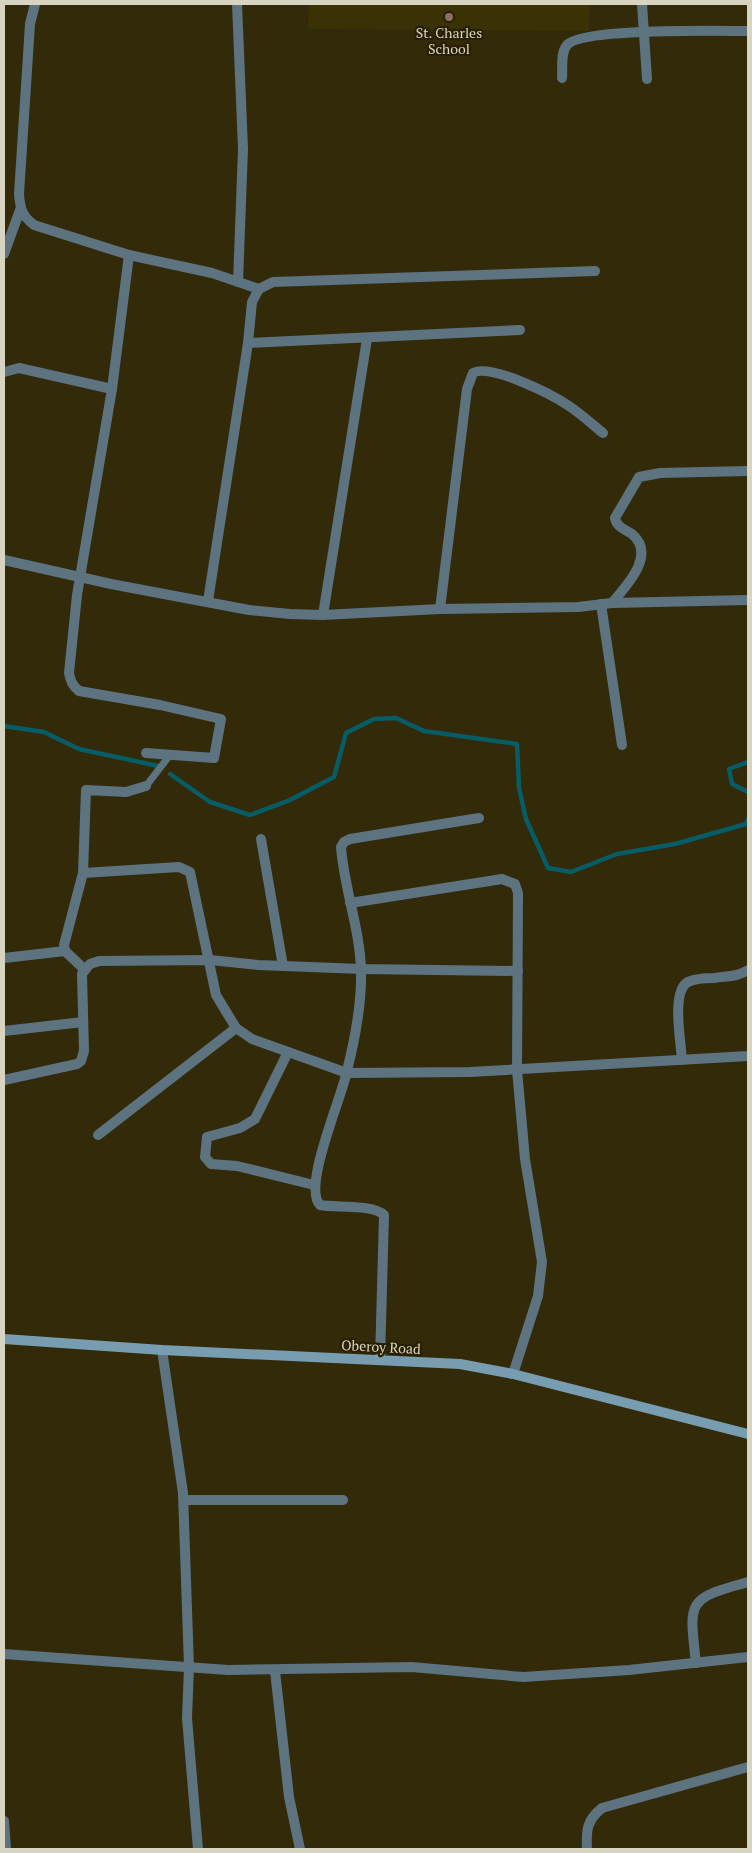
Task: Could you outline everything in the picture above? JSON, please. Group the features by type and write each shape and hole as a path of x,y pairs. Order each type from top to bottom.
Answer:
{"street":[{"path":"4,254 20,210 19,194 30,24 36,4"},
{"path":"237,4 243,149 238,282"},
{"path":"642,4 647,79"},
{"path":"562,78 564,49 571,41 595,35 748,31"},
{"path":"20,210 25,219 34,226 129,255 212,273 258,289"},
{"path":"129,255 112,389 80,578 69,673 72,685 79,691 160,705 221,720 214,758 146,752"},
{"path":"208,601 248,343 252,302 258,289 273,282 595,271"},
{"path":"248,343 367,339 520,330"},
{"path":"322,616 367,339"},
{"path":"4,372 18,368 112,389"},
{"path":"440,609 468,389 474,373 486,370 552,397 570,406 602,433"},
{"path":"612,603 639,565 640,551 638,543 632,535 619,526 615,518 636,480 649,474 748,471"},
{"path":"4,560 80,578 249,610 322,616 440,609 578,607 612,603 748,600"},
{"path":"601,604 622,744"},
{"path":"4,1080 77,1064 81,1061 84,1051 84,969 65,950 64,938 83,873 86,790 126,792 146,786"},
{"path":"380,1360 384,1215 380,1211 365,1208 320,1205 314,1196 315,1176 347,1073 359,1009 361,969 341,847 344,842 479,818"},
{"path":"261,839 283,966"},
{"path":"83,873 179,867 190,872 216,995 236,1028 252,1039 347,1073 387,1074 517,1070 748,1056"},
{"path":"350,903 502,879 510,880 515,884 518,893 517,1070 527,1168 542,1262 538,1296 513,1374"},
{"path":"4,958 65,950"},
{"path":"84,969 99,961 210,960 283,966 361,969 518,971"},
{"path":"682,1060 678,1005 681,988 686,983 695,980 737,975 748,970"},
{"path":"4,1031 83,1022"},
{"path":"98,1135 236,1028"},
{"path":"288,1052 255,1119 240,1128 207,1137 205,1157 211,1164 237,1166 314,1185"},
{"name":"Oberoy Road","path":"4,1339 162,1350 460,1364 513,1374 748,1434"},
{"path":"162,1350 184,1500 189,1667 188,1727 198,1849"},
{"path":"184,1500 343,1500"},
{"path":"696,1663 691,1623 692,1610 706,1595 748,1582"},
{"path":"4,1654 275,1671 412,1667 496,1676 532,1677 748,1657"},
{"path":"275,1671 289,1797 300,1849"},
{"path":"587,1849 587,1824 592,1816 602,1808 748,1767"},
{"path":"4,1821 6,1849"}],"lane":[{"path":"146,786 170,755"}],"shaded area":[{"name":"St. Charles School","path":"309,4 590,4 589,31 308,29"}],"waterway":[{"path":"170,774 210,802 250,815 290,800 334,777 346,733 374,719 396,718 424,731 517,744 519,788 526,819 548,868 571,872 617,854 675,844 746,824 748,819"},
{"path":"4,726 44,732 79,749 158,766"},
{"path":"748,762 729,769 732,784 748,792"}],"place":[{"name":"St. Charles School","path":"449,17"}]}
